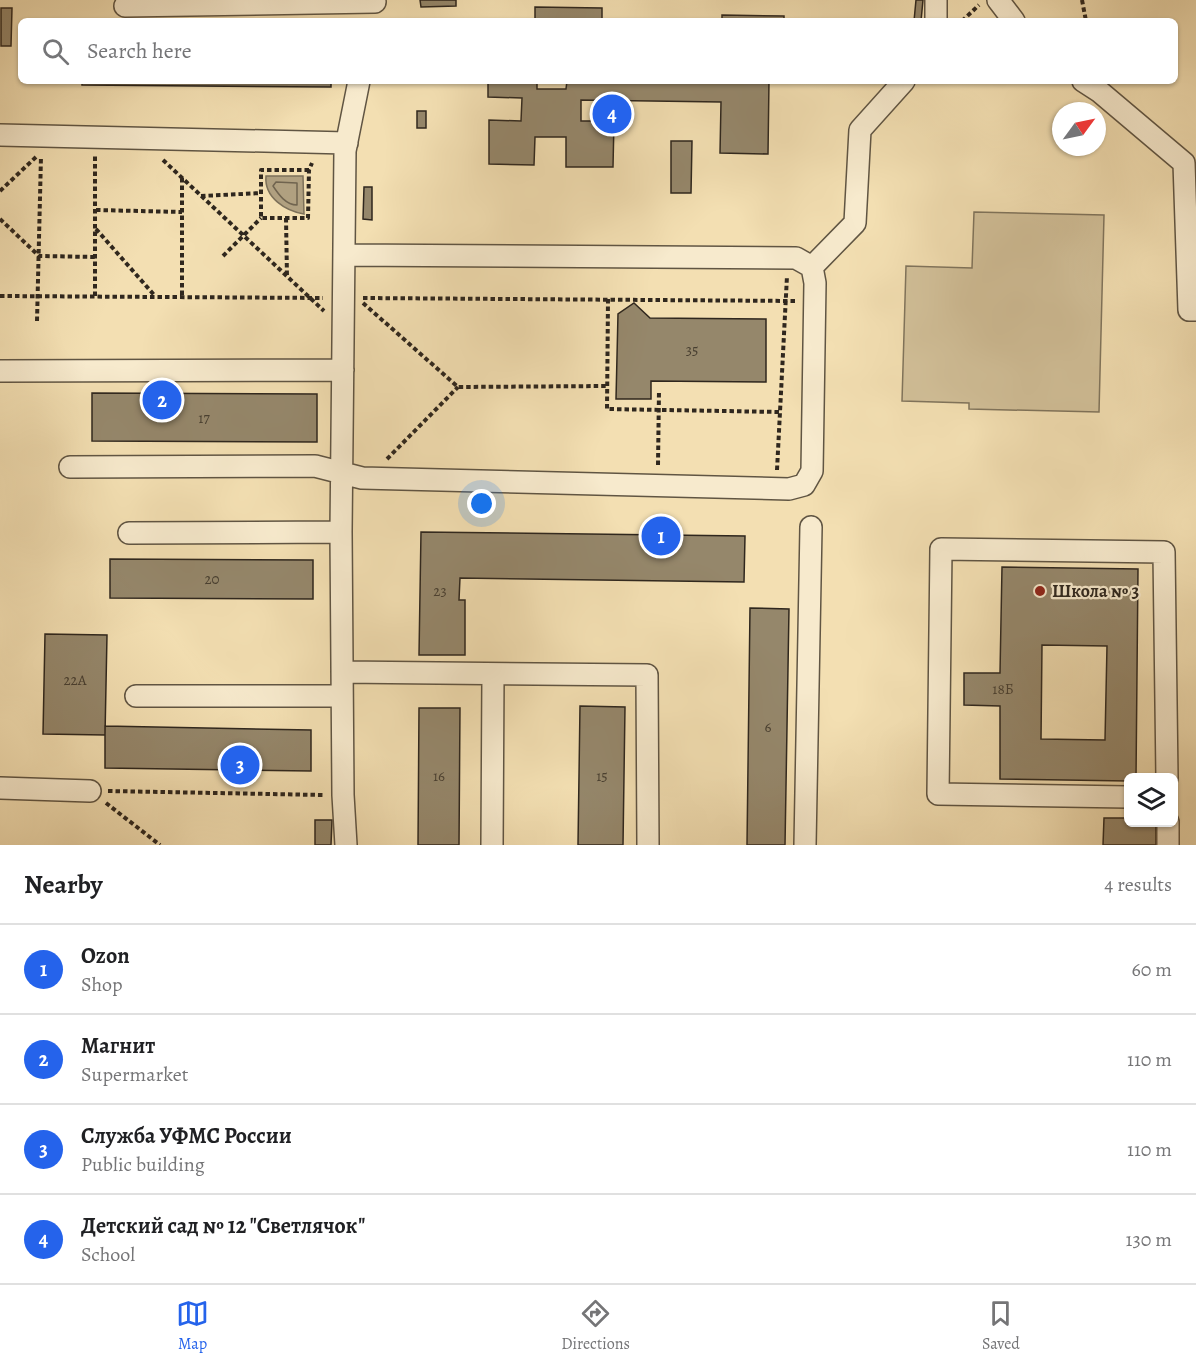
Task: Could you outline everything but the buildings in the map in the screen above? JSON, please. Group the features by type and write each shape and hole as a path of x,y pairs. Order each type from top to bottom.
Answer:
{"lane":[{"path":"936,0 936,18"},
{"path":"998,0 1012,18"},
{"path":"125,6 375,8"},
{"path":"346,845 343,795 341,532 343,298 347,143 358,84"},
{"path":"812,267 855,223 860,129 901,84"},
{"path":"1088,84 1184,163 1190,310 1196,310"},
{"path":"0,135 347,143"},
{"path":"344,255 796,258 812,267"},
{"path":"70,467 315,466 362,478 776,489 789,489 804,485 812,471 815,283 812,267"},
{"path":"0,370 343,370"},
{"path":"806,845 811,527"},
{"path":"129,533 341,532"},
{"path":"1124,797 938,794 941,549 1164,552 1167,773"},
{"path":"342,672 647,675 648,845"},
{"path":"492,845 493,674"},
{"path":"136,696 342,696"},
{"path":"0,788 90,791"},
{"path":"1168,827 1168,845"}],"path":[{"path":"965,18 984,0"},
{"path":"1083,0 1086,18"},
{"path":"95,152 95,296"},
{"path":"0,191 41,153 37,321"},
{"path":"156,153 343,329"},
{"path":"223,256 261,218 261,170 309,170 308,218 261,218"},
{"path":"182,177 182,297"},
{"path":"201,196 261,193"},
{"path":"96,210 182,213"},
{"path":"286,218 286,277"},
{"path":"0,219 39,256 96,257"},
{"path":"96,229 155,297"},
{"path":"776,489 787,301 787,258"},
{"path":"0,296 343,298"},
{"path":"607,386 458,387 358,298 815,301"},
{"path":"608,299 607,409 780,412"},
{"path":"373,478 376,470 458,387"},
{"path":"658,486 659,390"},
{"path":"90,791 343,795"},
{"path":"90,791 160,845"}],"shaded area":[{"path":"974,212 1104,215 1099,412 969,409 969,403 902,401 906,266 972,268"}],"water":[{"path":"266,176 303,176 304,214 290,210 272,197 266,184"}],"place":[{"name":"Детский сад № 12 \"Светлячок\"","path":"612,114"},
{"name":"Магнит","path":"162,400"},
{"name":"Ozon","path":"661,536"},
{"name":"Школа № 3","path":"1040,591"},
{"name":"Служба УФМС России","path":"240,765"}]}
